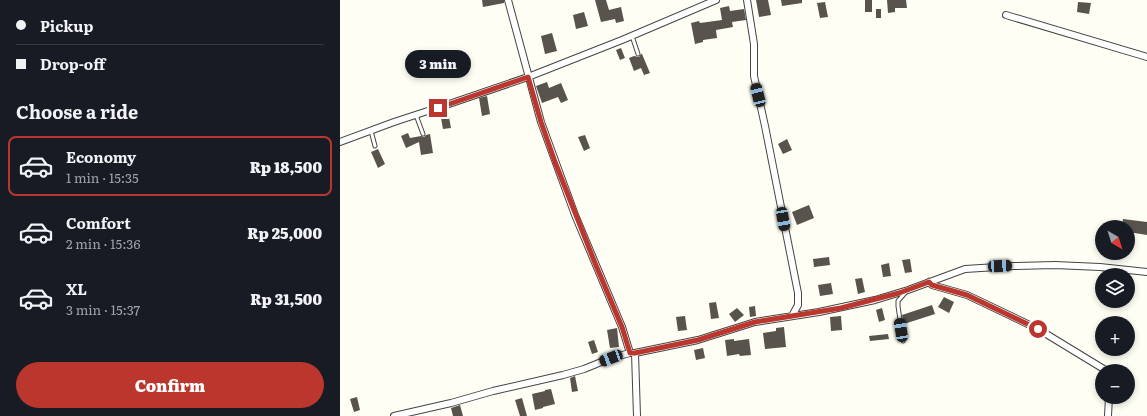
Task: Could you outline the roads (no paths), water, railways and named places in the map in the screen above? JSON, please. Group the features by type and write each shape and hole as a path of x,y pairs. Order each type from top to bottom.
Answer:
{"street":[{"path":"508,0 541,122 555,162 632,353 637,416"},
{"path":"340,142 528,77 632,36 716,0"},
{"path":"747,0 754,44 754,76 798,293 798,305 792,316"},
{"path":"1006,15 1147,57"},
{"path":"394,416 562,375 584,369 611,358 698,340 755,322 841,308 908,290 959,270 969,268 1055,265 1100,267 1147,272"},
{"path":"929,282 932,285 976,299 1038,329 1096,364"},
{"path":"1108,404 1108,416"}],"lane":[{"path":"632,36 638,54"},
{"path":"416,115 423,134"},
{"path":"371,131 375,146"},
{"path":"903,341 898,301 900,297 908,290"}]}
